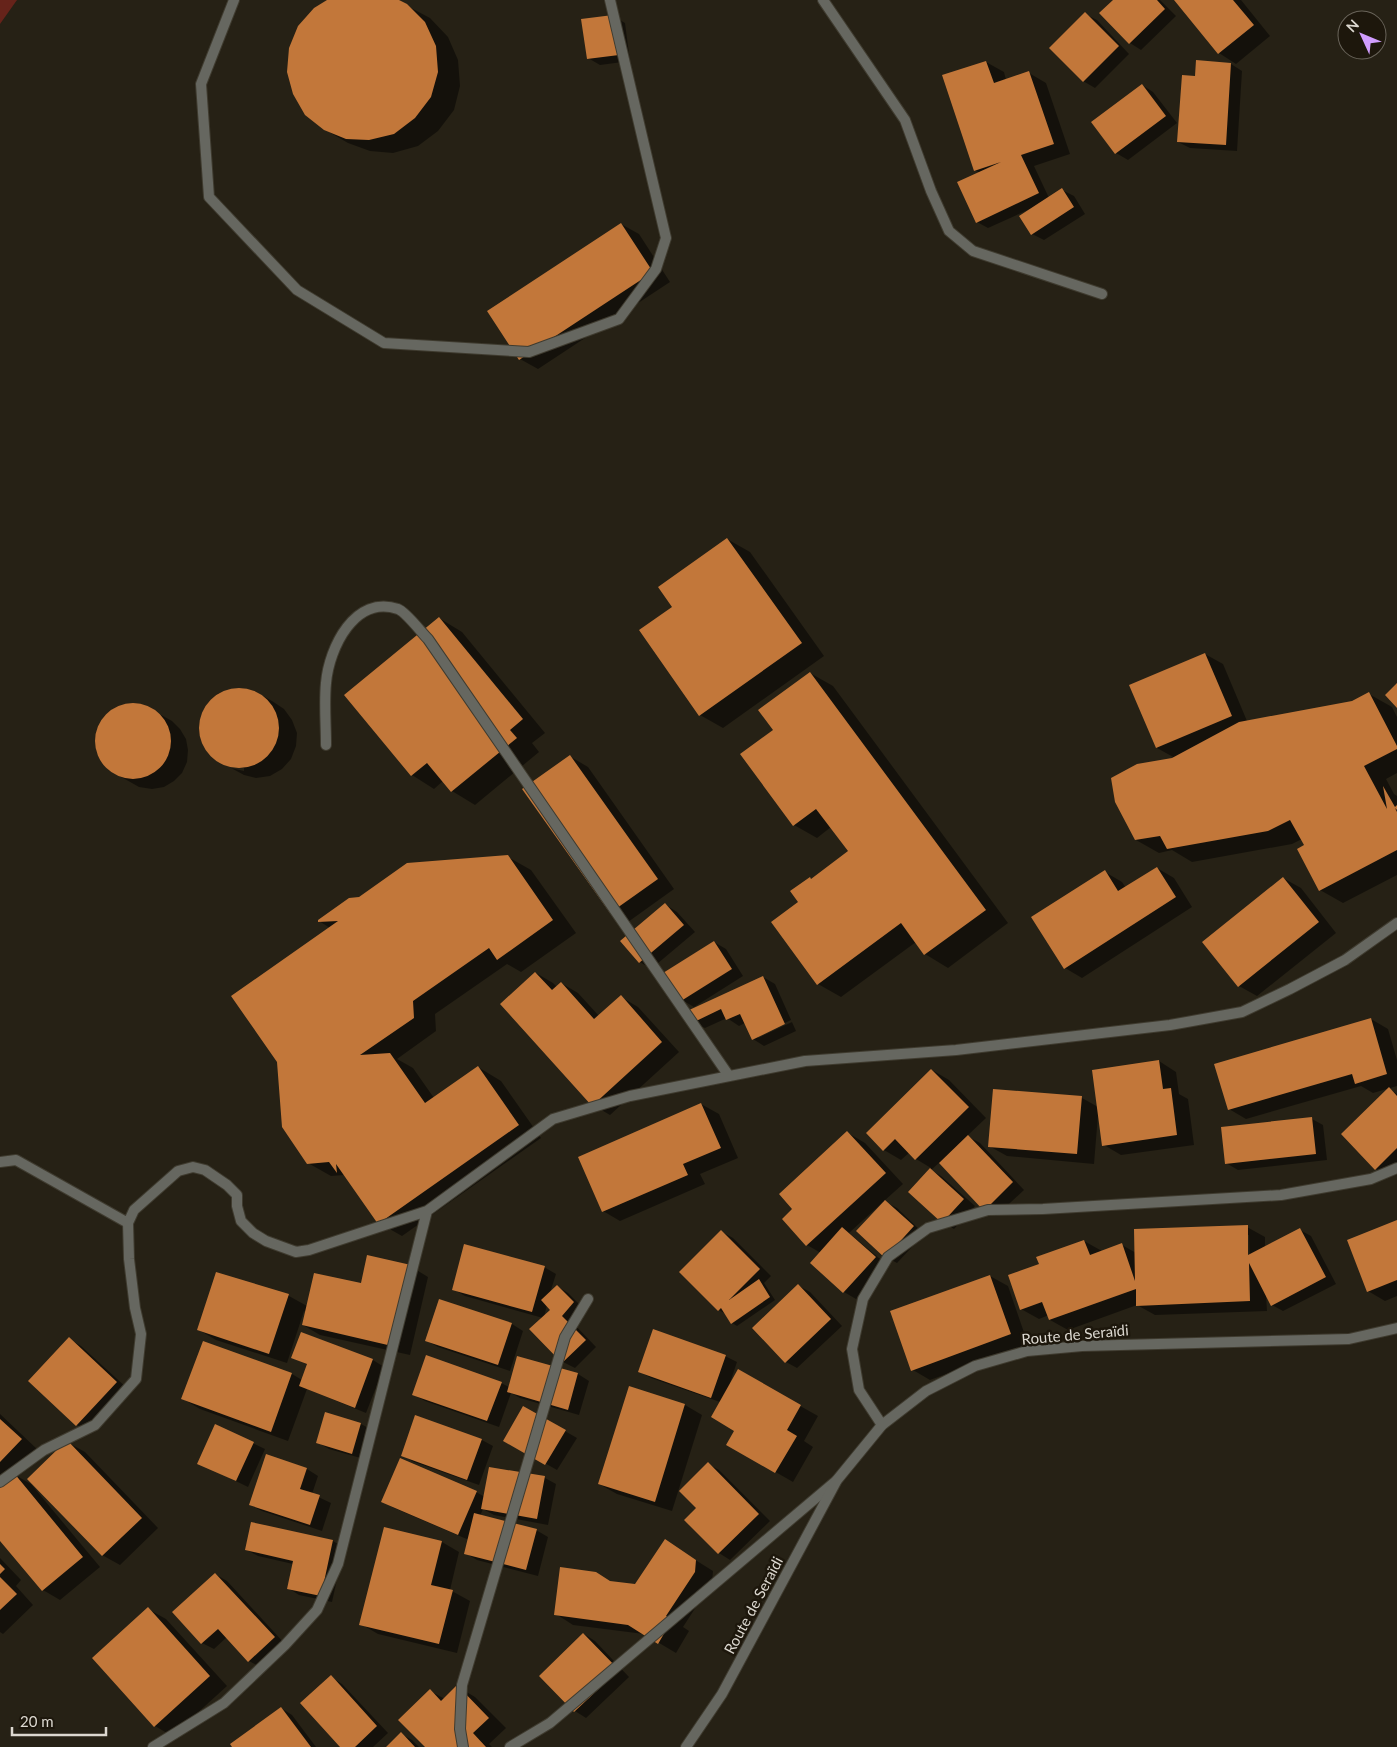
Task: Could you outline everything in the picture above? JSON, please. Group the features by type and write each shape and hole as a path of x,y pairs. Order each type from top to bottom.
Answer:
{"street":[{"path":"234,0 201,84 209,197 297,290 384,343 529,352 620,319 656,269 666,238 610,0"},
{"path":"823,0 905,120 931,191 949,231 973,251 1102,294"},
{"path":"326,744 326,682 335,646 356,615 378,606 400,610 428,639 729,1076"},
{"path":"0,1482 44,1450 95,1425 136,1379 141,1334 135,1308 129,1259 128,1223 134,1210 178,1171 193,1168 205,1170 227,1185 237,1196 237,1206 242,1220 253,1233 266,1242 296,1252 309,1250 354,1237 427,1211 553,1120 630,1096 805,1061 956,1050 1170,1025 1242,1012 1290,990 1345,960 1397,923"},
{"path":"0,1162 16,1160 128,1223"},
{"path":"882,1425 859,1390 852,1349 862,1299 888,1257 928,1228 988,1210 1043,1209 1281,1195 1371,1179 1397,1168"},
{"path":"153,1747 224,1703 285,1645 317,1610 338,1564 427,1211"},
{"path":"463,1747 460,1729 462,1685 565,1338 588,1299"},
{"name":"Route de Seraïdi","path":"686,1747 722,1694 837,1480 882,1425 926,1391 974,1366 1027,1351 1082,1346 1349,1339 1397,1328"},
{"path":"510,1747 550,1723 837,1480"}],"shaded area":[{"path":"0,0 17,0 0,24"}],"building":[{"path":"327,0 399,0 407,4 425,22 436,46 438,72 431,97 415,118 394,134 369,140 346,139 324,130 305,115 293,94 287,72 289,48 298,26 314,8"},
{"path":"1113,0 1157,0 1165,9 1129,44 1099,13"},
{"path":"1174,0 1233,0 1254,25 1218,54"},
{"path":"1085,12 1119,46 1083,82 1049,48"},
{"path":"613,15 619,55 587,59 581,19"},
{"path":"1196,60 1231,63 1226,145 1177,142 1182,75 1195,76"},
{"path":"986,61 994,83 1029,71 1054,144 1021,155 1039,193 976,223 957,182 1001,162 974,171 942,75"},
{"path":"1142,84 1166,116 1115,154 1091,122"},
{"path":"1062,188 1074,207 1031,235 1019,216"},
{"path":"621,223 653,272 519,360 487,311"},
{"path":"727,538 802,643 699,716 639,630 672,607 658,587"},
{"path":"439,617 523,719 510,730 517,738 451,792 427,763 411,776 344,695"},
{"path":"1205,653 1232,716 1156,748 1129,685"},
{"path":"810,672 986,910 924,955 901,923 817,985 771,922 798,902 790,891 810,877 811,879 848,851 816,809 793,826 740,754 773,730 758,710"},
{"path":"1397,683 1397,708 1385,695"},
{"path":"231,688 247,688 268,699 279,720 279,736 268,757 247,768 231,768 217,762 205,750 199,736 199,720 205,706 217,694"},
{"path":"1369,692 1397,746 1397,749 1364,766 1387,809 1383,786 1395,807 1397,805 1397,810 1395,808 1397,812 1397,850 1319,891 1297,849 1304,845 1290,820 1268,831 1167,849 1160,836 1135,840 1115,802 1111,778 1137,764 1172,758 1239,722 1352,701"},
{"path":"133,703 148,706 160,714 168,726 171,741 168,756 160,768 148,776 133,779 118,776 106,768 98,756 95,741 98,726 106,714 118,706"},
{"path":"570,755 658,879 610,913 522,789"},
{"path":"508,855 553,920 497,960 489,948 413,1001 414,1018 360,1055 390,1053 425,1103 478,1066 519,1125 378,1224 336,1164 337,1173 329,1162 307,1164 282,1127 277,1062 231,996 338,921 318,922 318,920 349,898 359,897 407,863"},
{"path":"1157,867 1176,897 1064,969 1031,917 1105,870 1118,891"},
{"path":"1283,877 1319,922 1238,987 1202,942"},
{"path":"665,903 684,925 639,963 620,941"},
{"path":"714,941 732,969 681,1001 663,973"},
{"path":"535,972 552,990 561,982 594,1019 621,995 662,1042 592,1106 500,1004"},
{"path":"763,976 785,1024 752,1040 740,1014 726,1020 721,1009 692,1023 687,1011"},
{"path":"1371,1018 1387,1074 1355,1084 1352,1074 1228,1110 1214,1064"},
{"path":"1159,1060 1163,1089 1171,1088 1177,1135 1102,1146 1092,1070"},
{"path":"931,1069 969,1107 915,1160 895,1139 883,1151 866,1133"},
{"path":"1389,1087 1397,1096 1397,1148 1375,1170 1341,1134"},
{"path":"993,1089 1082,1096 1077,1154 988,1147"},
{"path":"701,1103 721,1148 683,1164 688,1175 602,1212 578,1157"},
{"path":"1312,1117 1316,1154 1225,1164 1221,1127"},
{"path":"847,1131 886,1173 806,1246 782,1219 792,1209 779,1194"},
{"path":"968,1135 1013,1182 984,1211 939,1163"},
{"path":"930,1168 964,1199 942,1223 908,1192"},
{"path":"885,1200 914,1226 885,1258 856,1231"},
{"path":"1397,1220 1397,1280 1367,1292 1347,1240"},
{"path":"1248,1225 1248,1255 1300,1228 1326,1277 1271,1306 1249,1263 1250,1301 1136,1306 1136,1289 1049,1320 1042,1302 1020,1310 1008,1275 1039,1264 1036,1257 1084,1240 1090,1255 1122,1243 1135,1281 1134,1229"},
{"path":"842,1227 876,1257 843,1293 810,1263"},
{"path":"721,1230 760,1269 729,1300 759,1279 770,1297 731,1324 721,1308 718,1311 679,1272"},
{"path":"464,1244 545,1266 532,1312 452,1290"},
{"path":"367,1255 411,1265 392,1346 302,1325 314,1273 361,1283"},
{"path":"216,1272 289,1294 269,1354 197,1330"},
{"path":"990,1275 1011,1334 911,1371 890,1311"},
{"path":"798,1284 831,1319 785,1363 752,1328"},
{"path":"557,1285 574,1302 562,1316 586,1340 562,1363 529,1329 550,1310 541,1300"},
{"path":"439,1299 512,1323 498,1365 425,1341"},
{"path":"653,1329 726,1355 711,1398 638,1372"},
{"path":"301,1332 373,1359 355,1408 299,1386 307,1364 291,1358"},
{"path":"69,1337 117,1382 76,1426 28,1381"},
{"path":"203,1341 292,1373 271,1432 181,1399"},
{"path":"426,1355 502,1382 487,1421 412,1395"},
{"path":"517,1356 578,1373 568,1410 507,1392"},
{"path":"738,1369 801,1405 787,1430 797,1436 775,1473 726,1445 734,1431 711,1417"},
{"path":"629,1386 685,1404 655,1502 598,1484"},
{"path":"523,1406 566,1430 545,1465 503,1441"},
{"path":"325,1412 361,1423 352,1454 316,1443"},
{"path":"415,1415 482,1439 467,1480 401,1456"},
{"path":"0,1419 22,1439 0,1462"},
{"path":"215,1424 254,1442 236,1481 197,1464"},
{"path":"67,1440 142,1518 102,1556 27,1479"},
{"path":"266,1454 307,1468 300,1489 320,1495 310,1525 249,1505"},
{"path":"400,1458 477,1491 458,1535 381,1502"},
{"path":"708,1462 759,1514 718,1554 684,1520 696,1508 679,1491"},
{"path":"489,1467 545,1476 537,1519 481,1509"},
{"path":"14,1473 83,1557 42,1591 0,1541 0,1484"},
{"path":"474,1513 537,1529 526,1570 464,1554"},
{"path":"251,1522 333,1540 321,1596 287,1589 293,1561 245,1550"},
{"path":"384,1527 442,1541 431,1585 453,1590 439,1644 359,1625"},
{"path":"665,1539 696,1560 695,1572 666,1616 672,1620 658,1644 628,1625 554,1615 560,1567 596,1572 610,1581 635,1584"},
{"path":"0,1564 5,1569 0,1574"},
{"path":"215,1573 275,1637 248,1662 218,1629 201,1644 172,1612"},
{"path":"0,1577 17,1594 0,1610"},
{"path":"148,1607 210,1676 154,1727 92,1658"},
{"path":"583,1633 619,1670 574,1712 539,1676"},
{"path":"331,1675 377,1726 355,1747 340,1747 300,1703"},
{"path":"457,1685 489,1718 473,1733 486,1747 425,1747 398,1720 430,1689 441,1701"},
{"path":"281,1707 311,1747 232,1747 230,1744"},
{"path":"401,1732 415,1747 386,1747"}]}
